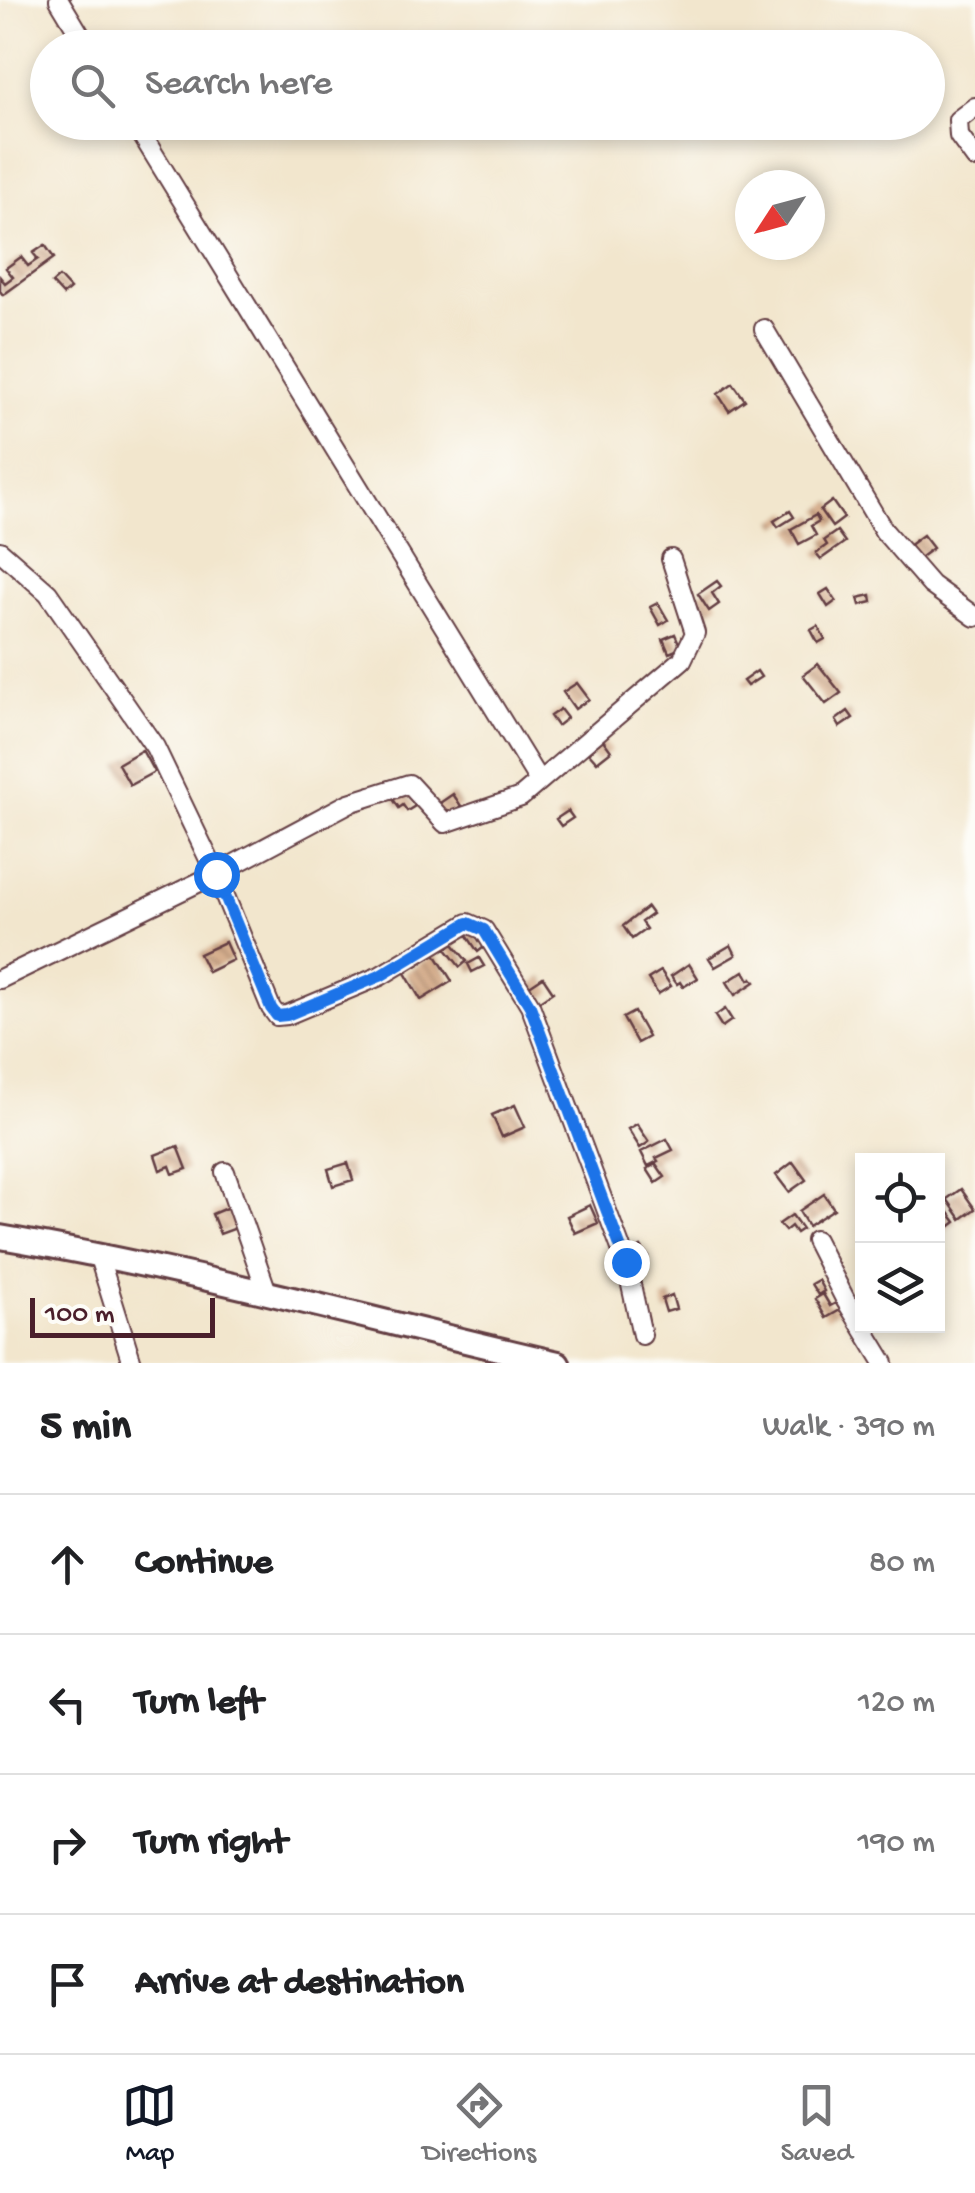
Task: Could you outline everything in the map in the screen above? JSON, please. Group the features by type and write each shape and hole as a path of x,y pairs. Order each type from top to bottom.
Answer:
{"main road":[{"path":"0,1237 98,1254 268,1292 558,1363"}],"street":[{"path":"59,0 77,30"},
{"path":"975,107 958,120 959,136 975,158"},
{"path":"145,140 539,782"},
{"path":"764,329 884,531 931,586 975,617"},
{"path":"0,551 48,593 156,747 277,1016 380,976 468,923 484,930 530,1006 626,1262 642,1335"},
{"path":"0,979 216,874 349,803 409,784 445,824 521,797 682,660 695,633 671,559"},
{"path":"225,1172 268,1292"},
{"path":"815,1240 884,1363"},
{"path":"98,1254 132,1363"}],"building":[{"path":"45,245 54,258 3,295 0,277 5,283 13,277 6,268 21,257 28,266 38,259 33,253"},
{"path":"59,277 70,289 63,295 52,283"},
{"path":"733,383 745,400 729,411 718,394"},
{"path":"832,501 844,518 832,527 820,510"},
{"path":"790,511 794,517 778,527 774,521"},
{"path":"816,515 819,521 811,526 816,535 799,544 791,529"},
{"path":"837,531 845,542 821,559 816,553 827,545 824,540"},
{"path":"923,535 933,548 914,562 904,549"},
{"path":"717,581 721,586 712,593 719,604 709,611 698,594"},
{"path":"828,589 836,601 828,607 820,594"},
{"path":"871,595 872,602 860,605 858,598"},
{"path":"658,603 668,620 660,625 650,607"},
{"path":"818,626 825,639 818,643 811,630"},
{"path":"675,634 681,648 669,653 663,639"},
{"path":"818,664 841,693 826,704 803,675"},
{"path":"757,671 761,677 747,686 743,681"},
{"path":"577,683 589,699 575,709 563,692"},
{"path":"560,709 567,718 557,726 550,716"},
{"path":"848,711 853,718 840,727 836,720"},
{"path":"603,740 611,751 597,762 588,752"},
{"path":"142,750 154,772 130,785 118,764"},
{"path":"405,791 415,806 407,811 393,799"},
{"path":"453,794 461,806 442,819 434,807"},
{"path":"568,811 573,818 561,826 556,819"},
{"path":"647,907 652,914 641,922 646,929 632,939 623,926"},
{"path":"472,930 484,947 478,952 466,934"},
{"path":"225,942 233,960 208,972 199,954"},
{"path":"453,944 467,961 460,967 446,949"},
{"path":"731,945 736,955 715,967 709,958"},
{"path":"435,954 452,981 421,1000 405,973"},
{"path":"479,958 484,966 472,972 468,964"},
{"path":"689,964 698,978 683,987 671,976"},
{"path":"661,971 671,986 658,994 648,979"},
{"path":"744,971 755,982 735,995 727,982"},
{"path":"543,977 553,992 532,1006 522,991"},
{"path":"725,1009 732,1020 722,1027 715,1016"},
{"path":"634,1012 648,1037 637,1043 623,1018"},
{"path":"515,1105 525,1127 502,1137 492,1115"},
{"path":"637,1124 649,1142 640,1148 628,1129"},
{"path":"667,1139 673,1150 648,1166 641,1152"},
{"path":"178,1146 187,1169 173,1174 170,1166 160,1170 155,1155"},
{"path":"793,1162 806,1180 789,1192 776,1175"},
{"path":"348,1163 353,1180 333,1186 328,1169"},
{"path":"656,1164 665,1177 656,1183 647,1169"},
{"path":"961,1189 975,1209 961,1219 947,1199"},
{"path":"824,1194 834,1209 808,1226 799,1211"},
{"path":"590,1205 598,1223 575,1233 567,1216"},
{"path":"231,1206 239,1227 220,1234 212,1214"},
{"path":"945,1207 956,1222 945,1230"},
{"path":"792,1215 802,1229 796,1233 791,1226 785,1231 779,1224"},
{"path":"641,1247 648,1256 640,1262 633,1252"},
{"path":"818,1280 824,1291 818,1295 811,1284"},
{"path":"823,1294 830,1306 836,1303 840,1310 826,1318 815,1299"},
{"path":"672,1295 676,1309 666,1312 662,1299"}],"route":[{"path":"216,874 277,1016 380,976 468,923 484,930 530,1006 626,1262"}]}
